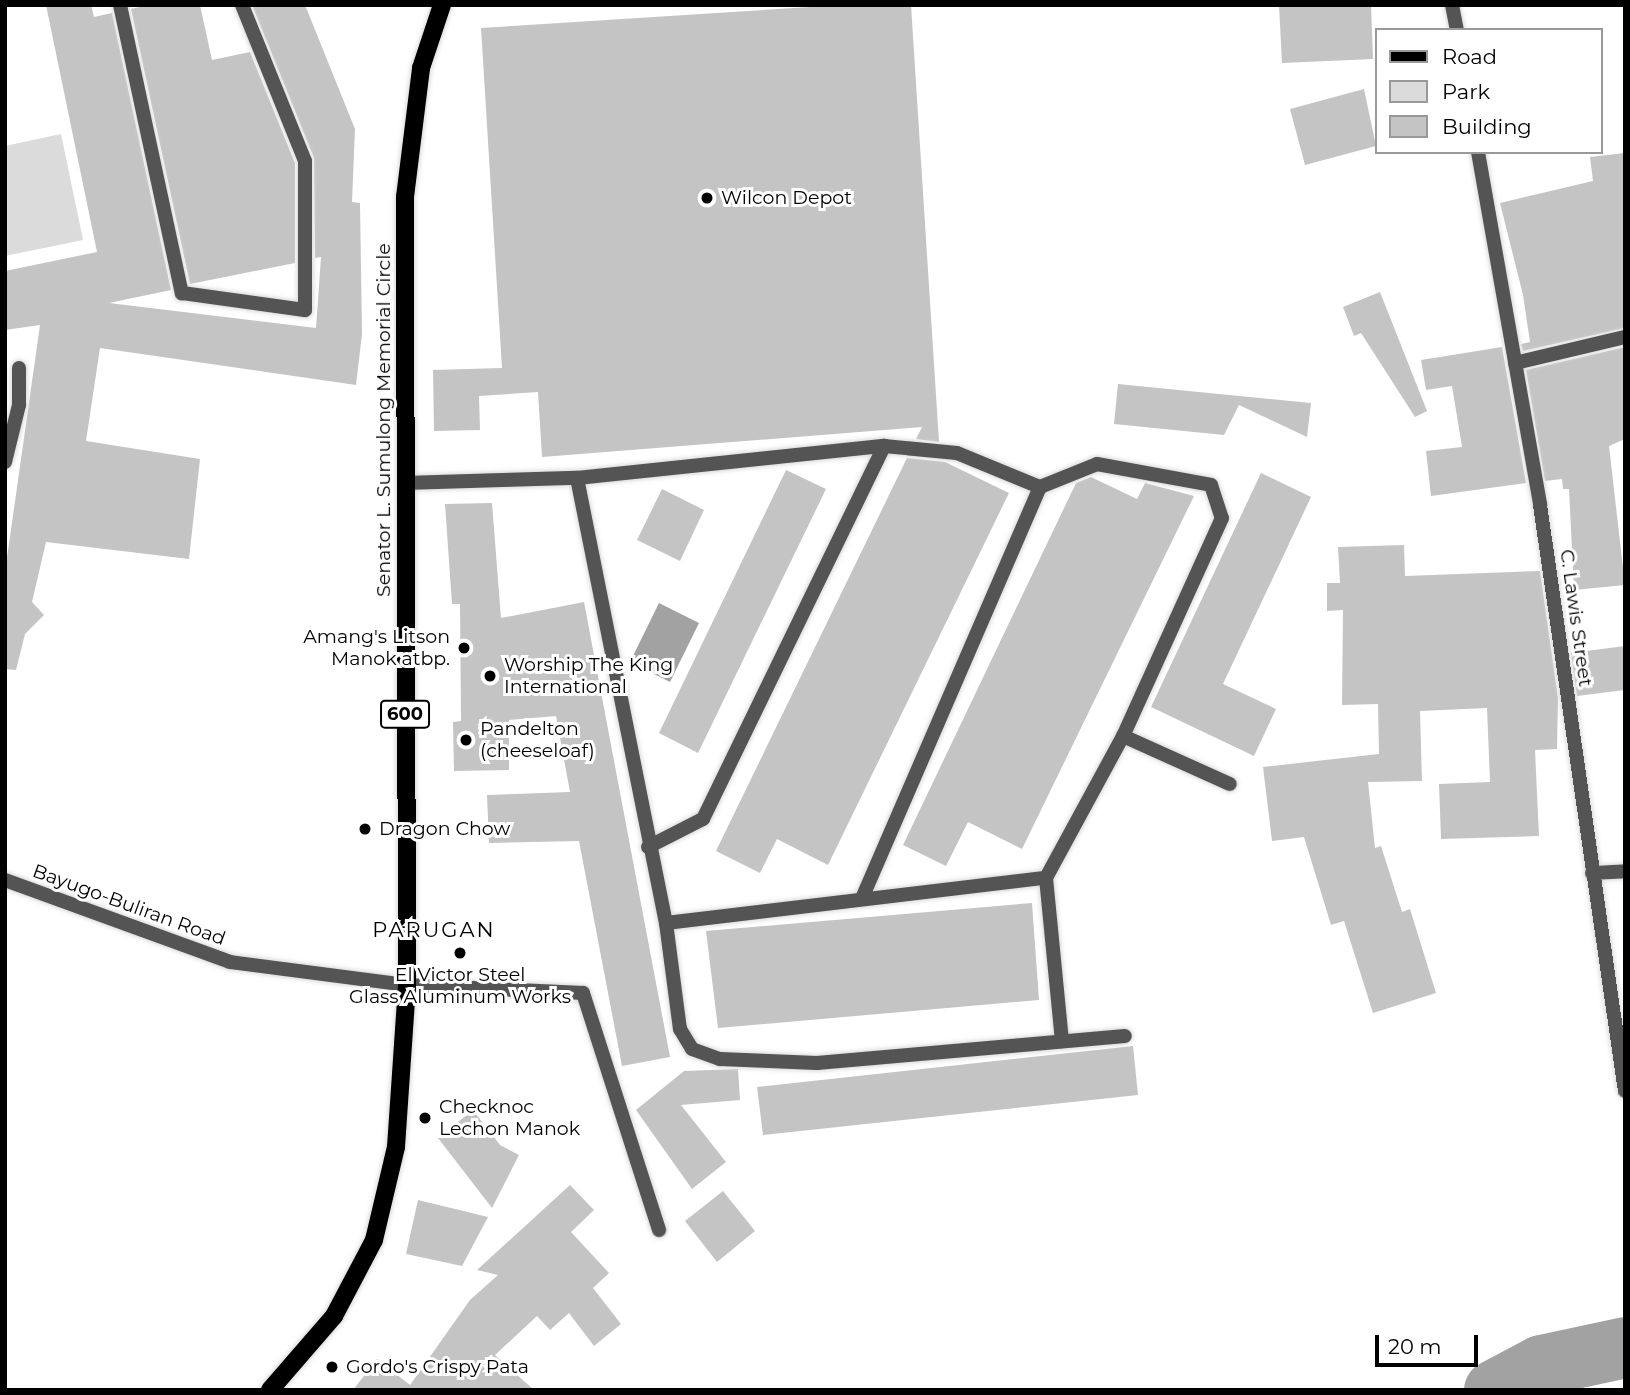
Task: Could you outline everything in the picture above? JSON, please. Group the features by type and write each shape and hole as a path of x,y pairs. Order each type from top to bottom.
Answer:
{"main road":[{"name":"Senator L. Sumulong Memorial Circle","path":"270,1390 334,1316 374,1240 396,1147 407,985 405,197 421,68 442,5"}],"street":[{"path":"120,5 182,293 305,310 305,161 242,5"},
{"path":"1452,5 1457,28"},
{"name":"C. Lawis Street","path":"1478,154 1516,363 1625,1091"},
{"path":"1516,363 1625,337"},
{"path":"5,462 19,368"},
{"path":"404,483 576,478 884,446 957,453 1040,487 1097,464 1200,480 1219,494 1222,518 1124,736 1046,878 1062,1041"},
{"path":"648,847 703,819 884,446"},
{"path":"576,478 648,847 666,923 680,1029 692,1049 705,1055 817,1063 1125,1037"},
{"path":"863,895 1040,487"},
{"path":"1124,736 1230,785"},
{"path":"1591,873 1625,871"},
{"path":"666,923 863,895 1046,878"},
{"name":"Bayugo-Buliran Road","path":"5,880 230,962 407,985 583,993 659,1230"}],"green space":[{"path":"61,134 83,240 5,256 5,146"}],"shaded area":[{"path":"659,603 699,623 670,682 630,662"}],"building":[{"path":"46,5 91,5 94,17 112,13 171,290 109,303 316,328 321,257 315,258 314,158 252,5 305,5 355,129 352,202 360,203 362,334 356,385 100,348 86,441 200,459 189,559 46,542 32,602 44,615 25,634 16,670 5,669 5,572 40,325 5,330 5,271 97,252"},
{"path":"148,5 200,5 212,60 250,52 295,163 295,263 190,284 131,9"},
{"name":"Wilcon Depot","path":"842,5 911,5 939,442 916,439 922,427 542,457 538,392 479,396 480,430 434,431 433,370 502,368 481,28"},
{"path":"1279,5 1371,5 1373,59 1282,63"},
{"path":"1364,89 1374,147 1305,165 1290,109"},
{"path":"1625,153 1625,328 1523,351 1521,344 1530,342 1523,295 1500,203 1593,181 1590,157"},
{"path":"1380,292 1427,411 1415,417 1361,333 1354,336 1343,307"},
{"path":"1502,347 1526,483 1431,496 1426,451 1462,447 1452,386 1426,390 1421,360"},
{"path":"1625,347 1625,439 1609,446 1625,585 1574,590 1569,489 1563,489 1562,479 1545,481 1526,370"},
{"path":"1118,384 1311,403 1307,437 1239,405 1224,435 1114,424"},
{"path":"907,458 945,462 1009,493 828,865 777,839 760,873 716,851"},
{"path":"786,470 826,489 698,753 659,733"},
{"path":"1261,473 1311,497 1223,684 1276,709 1254,756 1151,707"},
{"path":"1091,477 1137,499 1145,483 1194,496 1022,849 968,822 946,866 903,845 1076,483"},
{"path":"662,489 704,510 680,561 637,540"},
{"path":"492,503 501,618 584,602 670,1057 622,1066 579,841 489,843 487,795 570,792 556,716 509,720 509,770 454,771 453,722 461,721 460,604 452,604 445,504"},
{"path":"1404,545 1405,576 1540,571 1558,698 1557,749 1535,750 1539,836 1441,839 1439,784 1490,782 1487,708 1420,711 1422,781 1368,782 1375,848 1381,846 1402,912 1410,909 1436,993 1373,1013 1344,921 1331,925 1304,837 1272,841 1263,767 1379,754 1378,704 1342,705 1343,610 1327,611 1327,583 1340,583 1338,547"},
{"path":"1625,646 1625,690 1577,696 1571,653"},
{"path":"1032,903 1039,1000 718,1028 706,931"},
{"path":"1133,1046 1138,1095 763,1135 757,1087"},
{"path":"738,1069 740,1100 681,1105 726,1162 692,1189 636,1110 684,1071"},
{"path":"473,1110 500,1145 519,1155 492,1208 438,1138"},
{"path":"570,1185 594,1210 571,1232 609,1273 593,1288 621,1324 594,1346 569,1313 550,1330 537,1316 495,1355 534,1390 353,1390 377,1359 410,1385 470,1300 498,1275 477,1270"},
{"path":"723,1191 755,1231 717,1262 685,1221"},
{"path":"418,1200 488,1217 462,1266 406,1254"}],"waterway":[{"path":"1494,1390 1541,1365 1625,1347"}],"place":[{"name":"Wilcon Depot","path":"707,198"},
{"name":"Amang's Litson Manok atbp.","path":"464,648"},
{"name":"Worship The King International","path":"490,676"},
{"name":"Pandelton (cheeseloaf)","path":"466,740"},
{"name":"Dragon Chow","path":"365,829"},
{"name":"El Victor Steel Glass Aluminum Works","path":"460,953"},
{"name":"Checknoc Lechon Manok","path":"425,1118"},
{"name":"Gordo's Crispy Pata","path":"332,1367"}],"district":[{"name":"PARUGAN","path":"434,930"}]}
